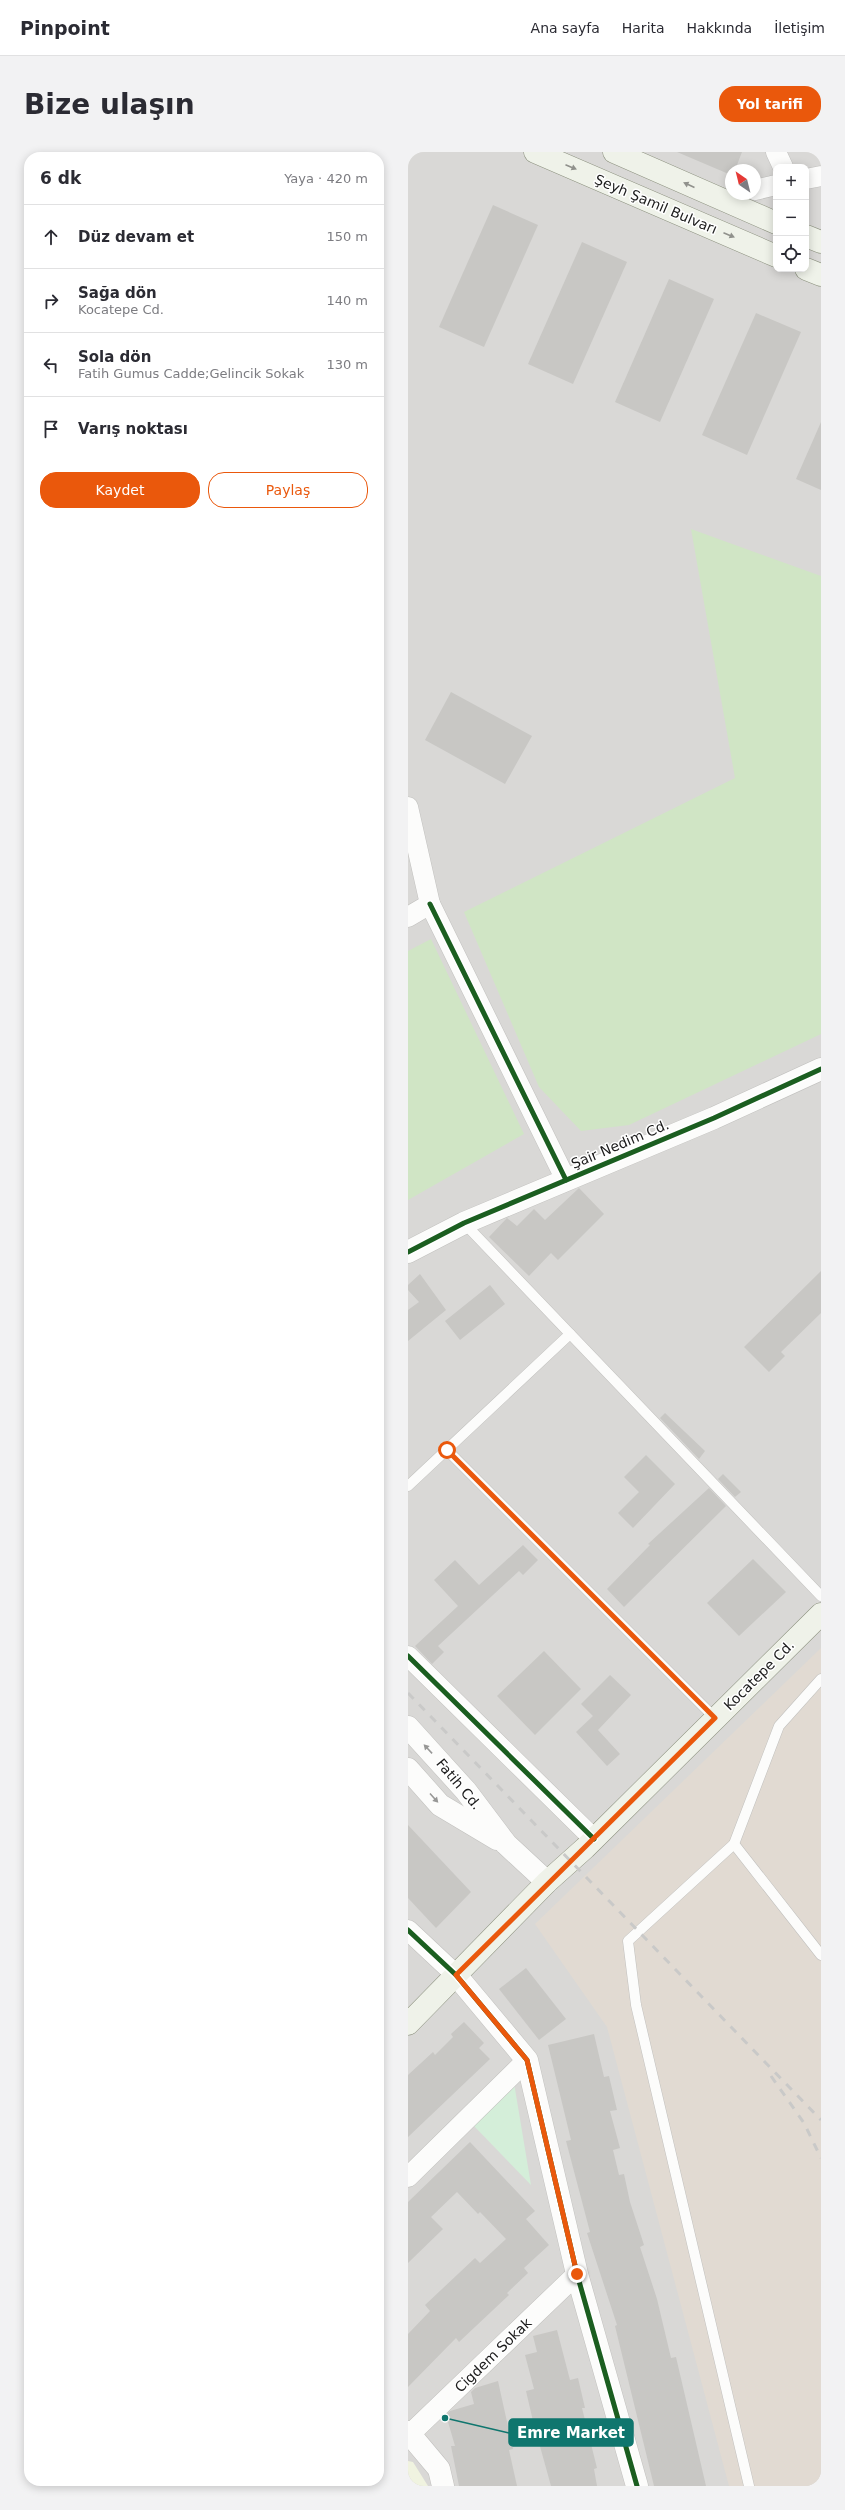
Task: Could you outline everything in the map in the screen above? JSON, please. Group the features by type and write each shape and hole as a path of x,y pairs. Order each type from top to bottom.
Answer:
{"main road":[{"name":"Şeyh Şamil Bulvarı","path":"535,152 773,255"},
{"path":"614,152 725,195"},
{"path":"734,200 773,221"},
{"path":"809,237 821,242"},
{"path":"809,270 821,275"},
{"name":"Kocatepe Cd.","path":"408,2024 547,1882 594,1839 821,1614"}],"street":[{"path":"776,152 782,164"},
{"path":"809,178 821,176"},
{"path":"761,189 773,186"},
{"path":"408,807 430,904 566,1180"},
{"path":"408,917 430,904"},
{"name":"Şair Nedim Cd.","path":"408,1252 464,1223 714,1118 821,1068"},
{"path":"408,1656 594,1839"},
{"name":"Fatih Cd.","path":"408,1727 466,1790 506,1844 547,1882"},
{"name":"Fatih Cd.","path":"408,1769 440,1805 506,1844"},
{"path":"408,1930 456,1975 527,2060 577,2274 637,2486"},
{"path":"408,2177 527,2060"},
{"name":"Cigdem Sokak","path":"409,2434 577,2274"},
{"path":"409,2434 439,2469 443,2486"}],"lane":[{"path":"464,1223 821,1596"},
{"path":"408,1486 570,1334"},
{"path":"447,1450 715,1718"},
{"path":"749,2486 636,2005 628,1941 734,1844 779,1726 821,1679"},
{"path":"734,1844 820,1949"}],"shaded area":[{"path":"408,152 821,152 821,2486 408,2486"},
{"path":"821,1648 821,2486 729,2486 607,2027 535,1924"},
{"path":"514,2083 531,2185 474,2126"},
{"path":"408,2461 413,2462 428,2486 408,2486"}],"green space":[{"path":"691,529 821,576 821,1034 629,1125 581,1131 539,1087 464,912 735,778"},
{"path":"431,939 524,1134 408,1200 408,951"}],"building":[{"path":"677,152 742,152 737,164 725,164 725,172"},
{"path":"493,205 538,225 484,347 439,327"},
{"path":"582,242 627,262 573,384 528,364"},
{"path":"669,279 714,299 660,422 615,402"},
{"path":"756,313 801,332 747,455 702,435"},
{"path":"821,422 821,490 796,479"},
{"path":"451,692 532,736 505,784 425,740"},
{"path":"579,1188 604,1214 558,1260 551,1253 529,1276 489,1237 507,1218 517,1226 534,1209 545,1220"},
{"path":"821,1271 821,1313 781,1352 785,1356 769,1372 744,1347"},
{"path":"420,1274 446,1310 408,1341 408,1310 419,1302 408,1290 408,1285"},
{"path":"490,1285 505,1304 460,1340 445,1321"},
{"path":"665,1413 705,1451 699,1459 660,1418"},
{"path":"646,1455 675,1484 633,1528 618,1513 639,1492 624,1477"},
{"path":"723,1474 741,1492 735,1497 718,1479"},
{"path":"709,1488 726,1506 624,1607 607,1589 650,1545 648,1544"},
{"path":"523,1545 538,1560 523,1575 519,1571 438,1646 444,1652 432,1664 415,1646 458,1606 434,1580 455,1560 479,1585"},
{"path":"753,1559 786,1592 739,1636 707,1603"},
{"path":"544,1651 581,1689 535,1735 497,1696"},
{"path":"610,1675 631,1695 598,1730 620,1754 607,1766 576,1732 593,1716 581,1704"},
{"path":"408,1825 471,1892 436,1928 408,1898"},
{"path":"526,1968 566,2019 539,2040 499,1989"},
{"path":"464,2022 484,2043 479,2048 490,2059 408,2137 408,2075 433,2052 435,2055 453,2037 451,2034"},
{"path":"594,2034 604,2077 609,2076 617,2110 610,2111 620,2148 613,2150 619,2175 624,2174 630,2202 644,2245 640,2247 657,2299 671,2358 676,2357 706,2486 654,2486 615,2326 617,2325 587,2233 590,2232 566,2141 571,2140 548,2045"},
{"path":"470,2142 535,2211 526,2219 549,2245 524,2268 528,2273 507,2293 509,2295 459,2342 456,2338 408,2387 408,2334 430,2311 425,2305 475,2258 480,2263 506,2239 480,2212 478,2214 457,2192 431,2217 443,2229 408,2263 408,2202"},
{"path":"557,2330 570,2380 578,2378 585,2408 582,2408 597,2468 594,2469 597,2486 551,2486 533,2421 526,2391 534,2389 525,2355 537,2352 533,2336"},
{"path":"498,2381 513,2449 509,2450 517,2486 459,2486 451,2446 455,2446 446,2415 450,2411 474,2404 471,2392 475,2388"}],"railway":[{"path":"408,1693 821,2120"},
{"path":"771,2076 804,2123 821,2158"}],"cycle path":[{"path":"430,904 566,1180"},
{"path":"408,1252 464,1223 714,1118 821,1069"},
{"path":"408,1656 594,1839"},
{"path":"408,1930 456,1975 527,2060 577,2274 637,2486"}],"place":[{"name":"Emre Market","path":"445,2418"}],"route":[{"path":"447,1450 715,1718 585,1848 547,1882 456,1975 527,2060 577,2274"}]}
